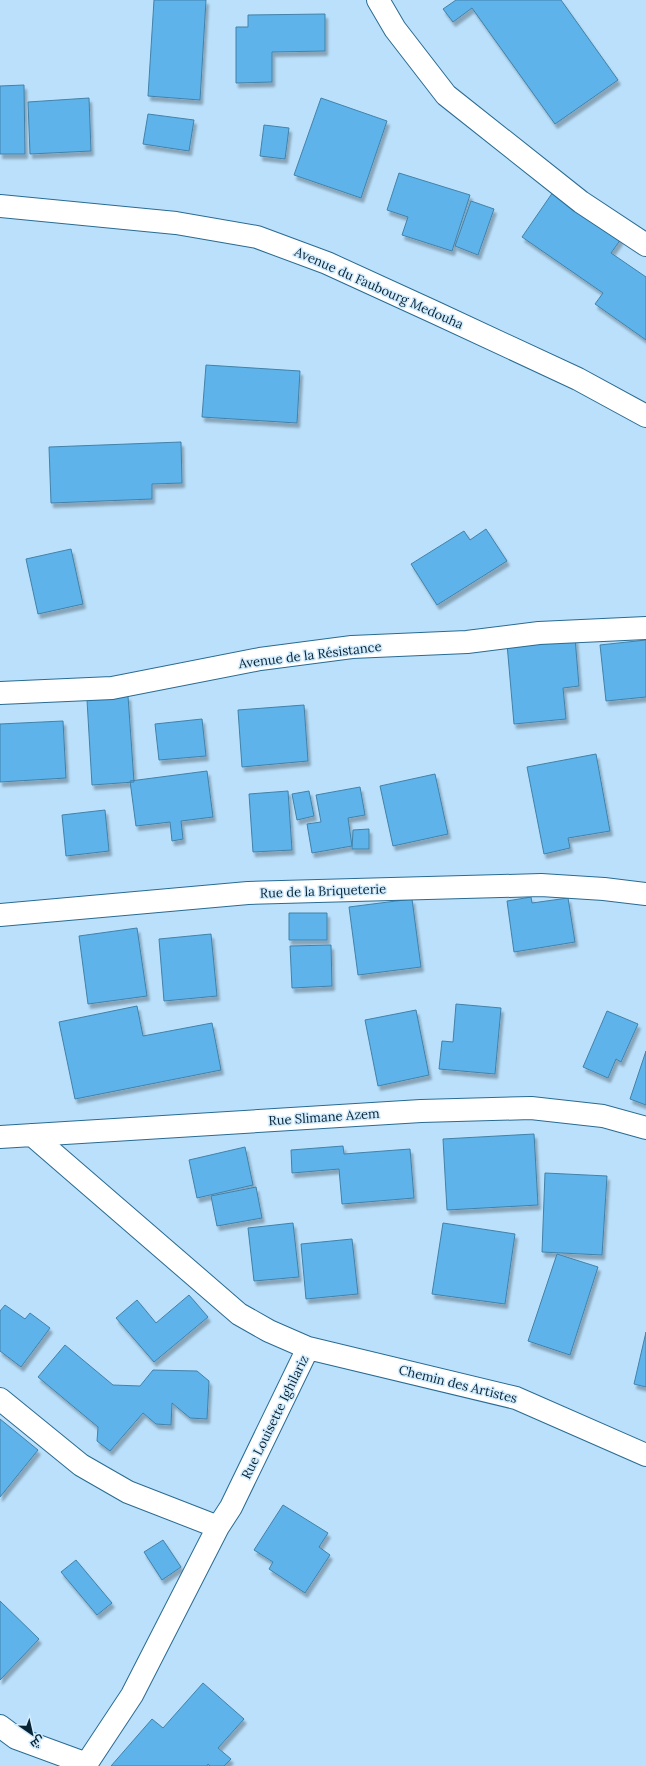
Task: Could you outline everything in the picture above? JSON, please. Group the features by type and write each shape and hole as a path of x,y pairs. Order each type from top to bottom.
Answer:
{"street":[{"path":"378,0 395,29 446,95 581,202 646,245"},
{"name":"Avenue du Faubourg Medouha","path":"0,206 176,223 257,237 327,263 434,312 578,379 646,416"},
{"name":"Avenue de la Résistance","path":"0,693 112,688 260,659 352,647 467,642 539,632 646,628"},
{"name":"Rue de la Briqueterie","path":"0,915 248,893 541,885 604,889 646,894"},
{"name":"Rue Slimane Azem","path":"0,1138 421,1111 531,1108 603,1116 646,1128"},
{"name":"Rue Louisette Ighilariz","path":"32,1135 239,1314 269,1331 308,1348 231,1507 218,1527 132,1695 86,1765"},
{"name":"Chemin des Artistes","path":"308,1348 516,1398 646,1456"},
{"path":"0,1399 81,1465 128,1492 218,1527"},
{"path":"0,1726 16,1738 86,1765"}],"building":[{"path":"154,0 206,0 200,100 148,96"},
{"path":"456,0 561,0 618,80 555,124 472,8 453,22 443,9"},
{"path":"325,14 325,51 272,52 272,82 236,83 236,27 248,27 248,15"},
{"path":"24,85 25,154 0,154 0,86"},
{"path":"89,98 91,151 30,154 28,102"},
{"path":"321,98 387,121 361,198 294,175"},
{"path":"148,114 194,120 189,151 143,144"},
{"path":"264,125 289,128 285,159 260,156"},
{"path":"399,173 470,195 452,251 402,235 408,217 387,210"},
{"path":"553,192 621,239 611,253 646,277 646,340 595,304 603,293 522,237"},
{"path":"471,201 494,209 478,255 455,246"},
{"path":"206,365 300,371 297,423 202,417"},
{"path":"181,442 182,483 152,484 152,499 51,503 49,447"},
{"path":"486,529 507,561 437,605 411,564 464,531 470,540"},
{"path":"71,549 83,604 38,614 26,559"},
{"path":"575,638 579,686 563,688 566,719 514,724 507,644"},
{"path":"646,640 646,697 606,701 600,645"},
{"path":"128,696 134,782 92,785 87,700"},
{"path":"304,705 308,761 242,767 238,710"},
{"path":"202,719 206,756 159,760 155,724"},
{"path":"63,721 66,778 0,782 0,724"},
{"path":"596,754 610,831 568,838 570,848 544,854 527,767"},
{"path":"207,771 213,817 181,821 183,839 172,841 170,822 136,826 130,781"},
{"path":"435,774 448,834 393,846 380,786"},
{"path":"360,787 365,815 348,818 352,846 312,853 307,824 321,822 316,795"},
{"path":"288,791 292,850 253,852 249,794"},
{"path":"309,791 314,816 297,820 292,794"},
{"path":"105,810 109,851 66,856 62,815"},
{"path":"369,829 369,849 352,849 353,830"},
{"path":"531,897 532,903 568,898 575,942 514,952 507,901"},
{"path":"412,899 421,967 358,975 349,907"},
{"path":"289,913 327,913 327,940 289,940"},
{"path":"137,928 147,996 88,1004 79,936"},
{"path":"211,934 217,996 164,1001 159,939"},
{"path":"331,945 332,986 292,988 290,946"},
{"path":"456,1004 501,1008 495,1074 439,1069 442,1041 453,1042"},
{"path":"137,1006 143,1036 212,1023 221,1070 75,1099 59,1022"},
{"path":"416,1010 429,1075 378,1086 365,1020"},
{"path":"607,1011 638,1024 621,1062 616,1059 608,1078 583,1067"},
{"path":"646,1051 646,1105 630,1099"},
{"path":"534,1134 538,1205 447,1210 443,1139"},
{"path":"343,1146 344,1154 410,1149 414,1198 342,1204 339,1169 292,1173 291,1150"},
{"path":"245,1147 253,1185 197,1198 189,1160"},
{"path":"545,1173 607,1176 602,1255 542,1252"},
{"path":"256,1187 262,1218 217,1226 211,1196"},
{"path":"293,1223 299,1277 254,1281 248,1228"},
{"path":"443,1223 515,1234 505,1304 432,1294"},
{"path":"352,1239 358,1294 306,1299 301,1244"},
{"path":"557,1254 598,1267 570,1355 528,1341"},
{"path":"189,1295 208,1317 154,1362 116,1318 137,1300 156,1323"},
{"path":"5,1305 25,1319 30,1313 50,1328 21,1367 0,1351 0,1311"},
{"path":"646,1332 646,1387 634,1384"},
{"path":"65,1345 113,1385 140,1386 153,1370 197,1371 209,1381 207,1419 190,1418 172,1403 171,1425 156,1424 143,1413 110,1451 97,1441 98,1427 38,1377"},
{"path":"0,1419 38,1450 0,1497"},
{"path":"283,1505 328,1533 319,1547 330,1555 305,1593 269,1569 273,1562 254,1550"},
{"path":"163,1540 181,1567 162,1580 144,1552"},
{"path":"76,1560 112,1603 97,1615 61,1572"},
{"path":"0,1601 39,1639 0,1680"},
{"path":"203,1683 244,1719 218,1748 231,1759 224,1766 210,1766 208,1764 207,1766 111,1766 152,1719 163,1728"}]}
